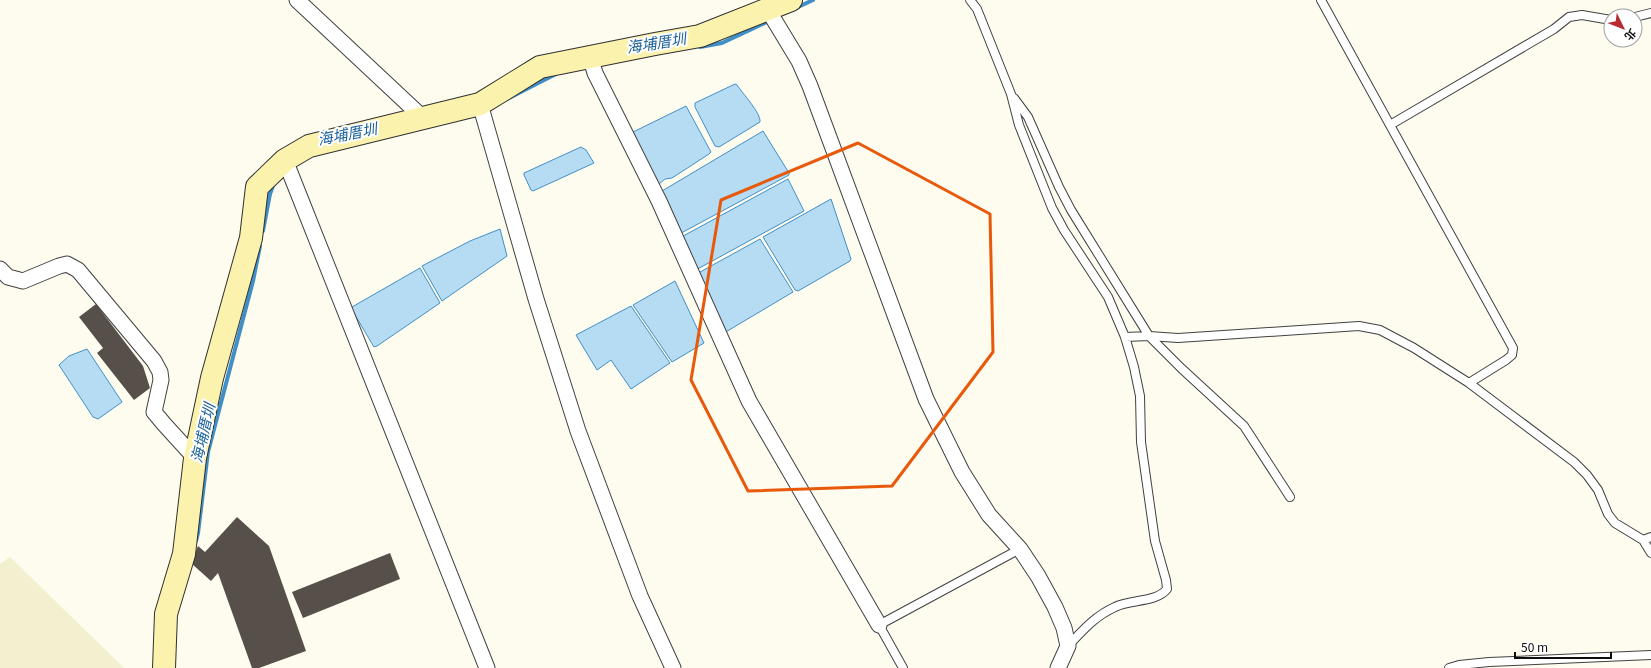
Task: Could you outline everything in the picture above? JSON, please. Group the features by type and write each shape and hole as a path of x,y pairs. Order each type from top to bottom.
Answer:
{"street":[{"path":"297,0 422,117"},
{"path":"164,668 166,614 184,554 195,458 212,378 251,238 257,187 285,160 309,146 422,117 482,112 540,67 592,64 700,36 791,0"},
{"path":"768,10 799,61 810,86 926,400 962,472 989,515 1020,549 1038,576 1055,607 1064,628 1068,646 1058,668"},
{"path":"592,64 659,201 749,401 879,625"},
{"path":"482,112 536,299 578,431 640,596 673,668"},
{"path":"285,160 487,668"},
{"path":"0,269 8,277 23,280 67,264 78,270 154,361 160,372 161,380 154,412 195,458"}],"lane":[{"path":"970,0 977,9 1012,94 1019,125 1052,208 1064,230 1108,297 1125,337 1134,367 1140,396 1141,442 1155,541 1166,580 1167,589 1157,596 1116,606 1094,619 1068,646"},
{"path":"1321,0 1513,348 1512,355 1506,360 1469,383"},
{"path":"1390,125 1554,29 1569,17 1582,15 1603,19"},
{"path":"1012,94 1028,117 1059,187 1071,210 1149,336 1181,368 1244,426 1290,497"},
{"path":"1125,337 1149,336 1178,338 1359,326 1380,330 1414,348 1469,383 1574,462 1587,475 1598,490 1608,514 1615,523 1647,539 1651,553"},
{"path":"903,668 879,625 1020,549"},
{"path":"1450,668 1459,665 1489,662 1651,655"}],"highlighted area":[{"path":"858,143 990,214 993,352 892,486 748,491 691,380 721,200"}],"shaded area":[{"path":"10,557 124,668 0,668 0,564"}],"water":[{"path":"735,84 755,109 760,118 760,122 719,147 715,146 695,107 695,103"},
{"path":"686,106 711,152 672,178 665,179 651,191 625,136"},
{"path":"763,131 789,175 672,238 653,199 662,191"},
{"path":"581,147 586,150 594,163 533,191 531,190 524,173"},
{"path":"788,179 804,211 692,272 674,241"},
{"path":"831,199 851,259 798,291 795,290 763,237"},
{"path":"500,229 507,256 442,301 422,266 470,241"},
{"path":"760,239 793,292 719,336 691,277"},
{"path":"420,268 440,303 374,347 352,310 352,307"},
{"path":"675,281 704,343 672,362 633,305"},
{"path":"631,306 670,363 631,389 611,360 597,370 576,335"},
{"path":"87,349 122,402 98,419 93,417 59,365 69,356"}],"building":[{"path":"96,304 143,366 150,388 134,400 97,353 103,348 79,317"},
{"path":"237,517 269,546 306,651 259,668 252,668 218,573 211,581 191,563 198,546 205,552"},
{"path":"390,553 400,579 303,618 292,592"}],"waterway":[{"name":"海埔厝圳","path":"796,8 813,0"},
{"name":"海埔厝圳","path":"700,47 722,43 771,20"},
{"name":"海埔厝圳","path":"507,99 556,74"},
{"name":"海埔厝圳","path":"263,231 270,194 274,183"},
{"name":"海埔厝圳","path":"196,541 208,452 253,281 260,246"}]}
